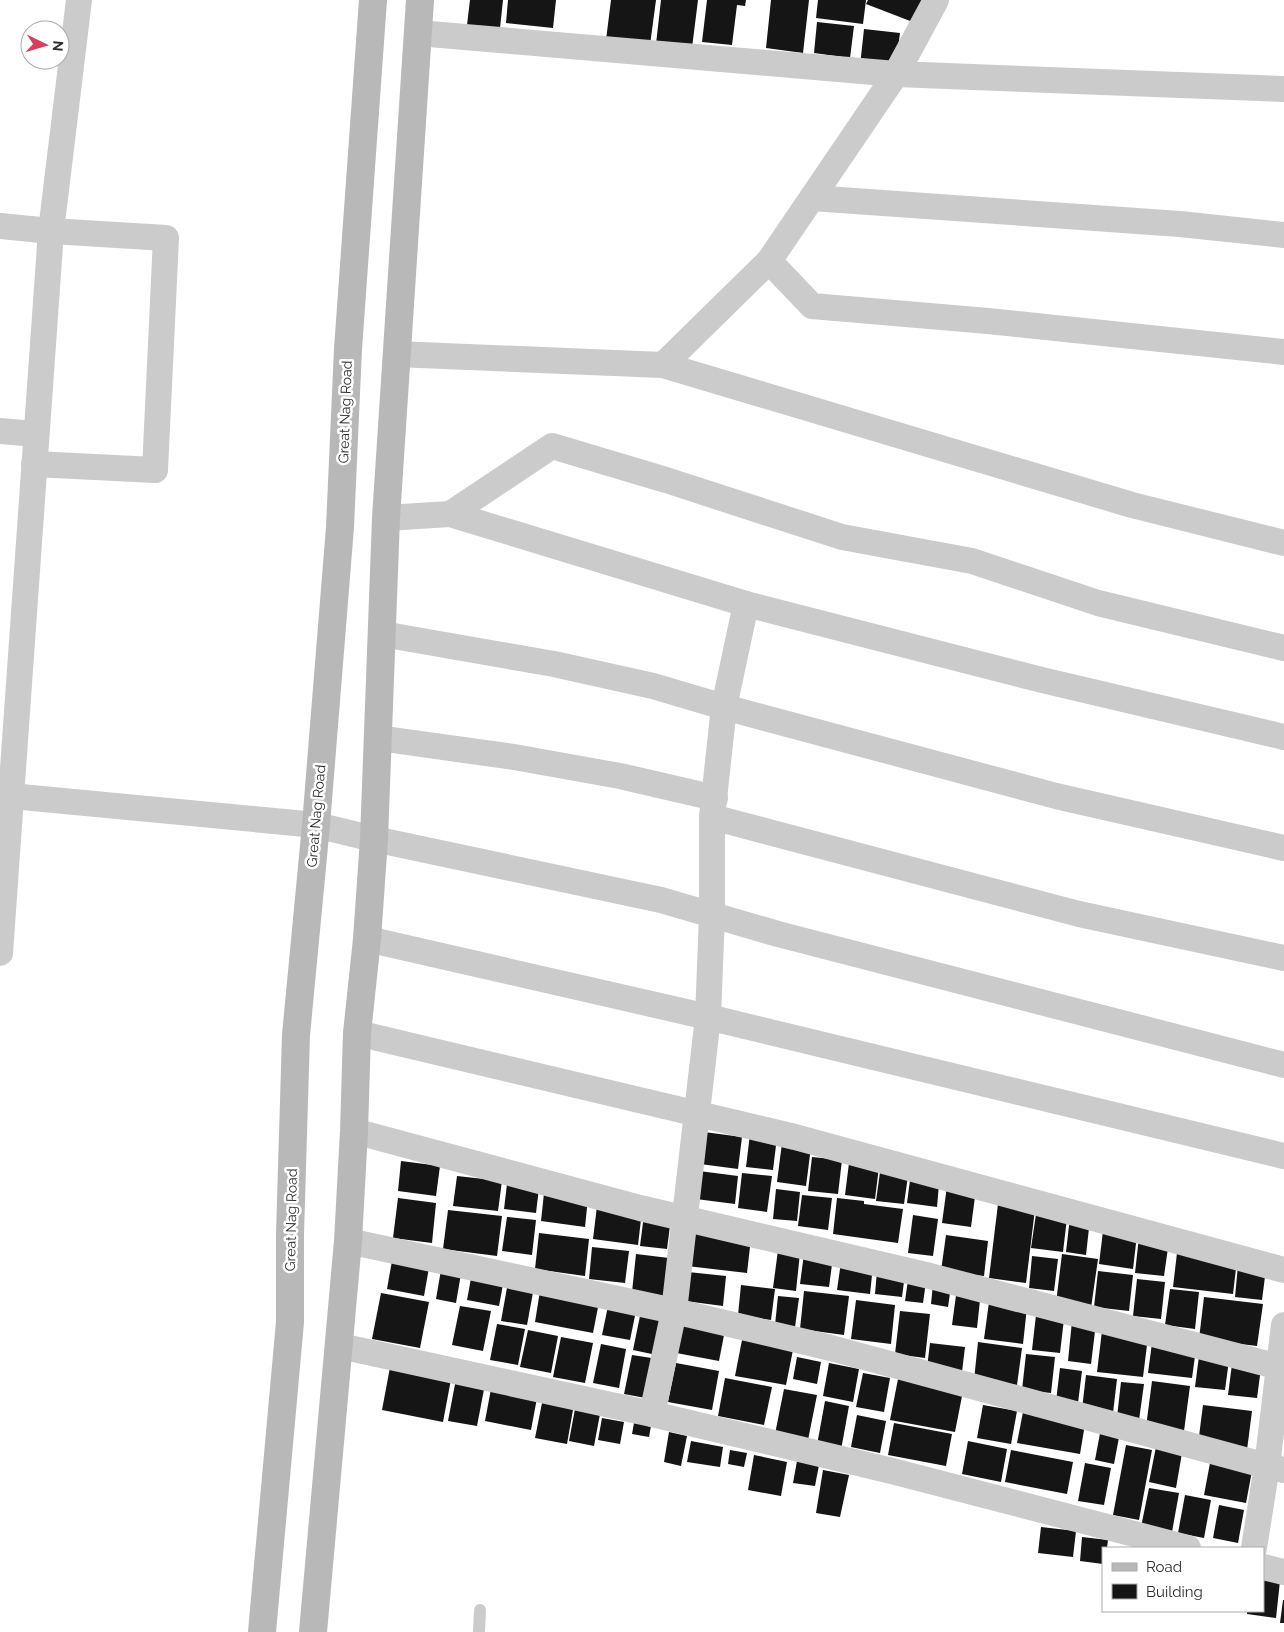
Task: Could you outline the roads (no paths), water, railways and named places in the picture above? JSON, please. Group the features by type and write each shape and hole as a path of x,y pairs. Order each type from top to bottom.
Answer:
{"main road":[{"name":"Great Nag Road","path":"262,1632 290,1322 290,1234 296,1035 316,824 340,527 348,349 373,0"},
{"path":"313,1632 348,1241 357,1033 367,939 374,839 386,518 420,0"}],"street":[{"path":"0,953 6,796 34,464 50,230 79,0"},
{"path":"663,365 769,261 896,74 936,0"},
{"path":"418,34 896,74 1284,88"},
{"path":"812,198 1180,224 1284,235"},
{"path":"0,226 166,238 155,470 34,464"},
{"path":"769,261 812,306 1007,323 1284,352"},
{"path":"396,354 663,365 1123,502 1284,543"},
{"path":"0,431 35,434"},
{"path":"450,514 552,446 666,480 842,537 972,561 1098,603 1284,648"},
{"path":"386,518 450,514 746,604 1042,680 1284,737"},
{"path":"652,1414 674,1311 686,1219 708,1017 712,915 713,808 724,707 746,604"},
{"path":"382,634 554,664 653,686 724,707 1056,796 1284,848"},
{"path":"378,738 514,757 620,776 713,808 1079,914 1284,958"},
{"path":"6,796 316,824 374,839 661,900 797,939 1284,1065"},
{"path":"367,939 708,1017 1284,1156"},
{"path":"357,1033 814,1142 1284,1270"},
{"path":"354,1131 686,1219 930,1276 1279,1367"},
{"path":"348,1241 674,1311 831,1348 1276,1468"},
{"path":"1254,1547 1276,1468 1279,1367 1284,1324"},
{"path":"340,1346 652,1414 892,1471 1184,1547"},
{"path":"1264,1567 1284,1572"}],"lane":[{"path":"479,1632 480,1610"}]}
